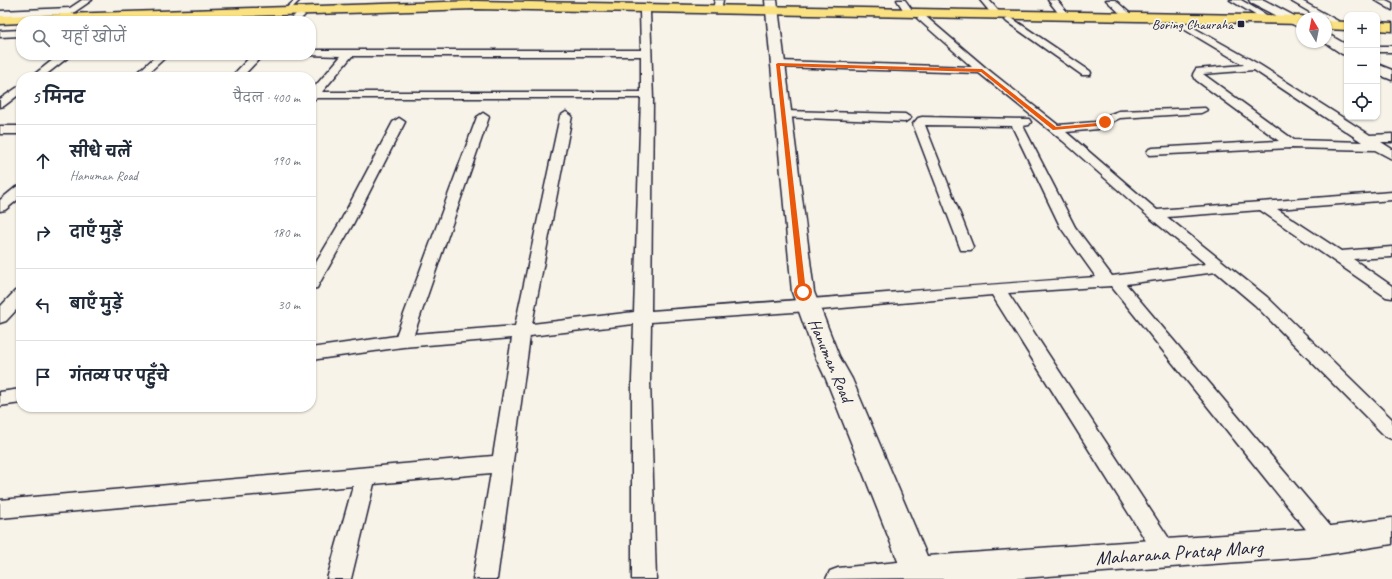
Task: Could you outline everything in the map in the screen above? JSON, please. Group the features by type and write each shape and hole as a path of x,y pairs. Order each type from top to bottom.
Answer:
{"main road":[{"path":"189,16 455,3 473,8"},
{"path":"645,7 719,4 1010,20 1180,23 1296,22"},
{"path":"316,17 473,8 772,8"},
{"path":"916,16 1130,17 1296,22"},
{"path":"0,20 16,19"},
{"path":"1332,22 1344,21"},
{"path":"1380,22 1392,22"},
{"path":"1332,23 1344,25"},
{"path":"0,25 16,24"},
{"path":"1380,26 1392,27"}],"street":[{"path":"64,16 88,0"},
{"path":"901,0 916,16 1055,129 1154,214 1261,301 1392,431"},
{"path":"984,0 998,16"},
{"path":"1052,0 1066,17"},
{"path":"1110,0 1130,17"},
{"path":"1234,0 1270,20"},
{"path":"1255,0 1296,20"},
{"path":"1271,0 1296,19"},
{"path":"1293,0 1312,12"},
{"path":"1379,0 1392,7"},
{"path":"644,579 641,380 646,95 645,7"},
{"name":"Hanuman Road","path":"772,8 803,292 920,575"},
{"path":"0,14 72,11"},
{"path":"1010,20 1086,73"},
{"path":"1180,23 1256,67 1392,155"},
{"path":"0,34 16,33"},
{"path":"1332,41 1344,49"},
{"path":"1380,49 1392,49"},
{"path":"316,53 646,53"},
{"path":"316,93 349,53"},
{"path":"43,72 59,60"},
{"path":"144,72 157,60"},
{"path":"241,72 253,60"},
{"path":"778,64 982,70"},
{"path":"1256,67 1204,70 1200,71 1198,74 1200,78 1291,144"},
{"path":"1380,70 1392,76"},
{"path":"0,104 16,92"},
{"path":"316,97 646,95"},
{"path":"1055,129 1098,125 1119,115 1201,110"},
{"path":"784,115 905,118"},
{"path":"485,579 522,330 566,116"},
{"path":"403,341 483,117"},
{"path":"966,247 919,124 922,121 1016,123 1043,120"},
{"path":"316,275 346,224 399,122"},
{"path":"1016,123 1068,228 1329,540"},
{"path":"0,130 16,130"},
{"path":"1366,138 1392,138"},
{"path":"1153,152 1291,144 1377,146"},
{"path":"0,207 16,194"},
{"path":"1154,214 1262,204 1392,196"},
{"path":"1262,204 1392,293"},
{"path":"1338,256 1392,252"},
{"path":"316,353 403,341 642,317 808,306 997,289 1111,281 1220,267"},
{"path":"997,289 1166,553"},
{"path":"0,317 16,300"},
{"path":"0,399 16,397"},
{"path":"0,508 502,464"},
{"path":"339,579 366,476"},
{"name":"Maharana Pratap Marg","path":"920,575 1329,540 1392,531"},
{"path":"838,579 920,575"}],"lane":[{"path":"286,11 298,0"}],"place":[{"name":"Boring Chauraha","path":"1241,24"}],"route":[{"path":"803,292 778,64 982,70 1055,129 1098,125 1105,122"}]}
